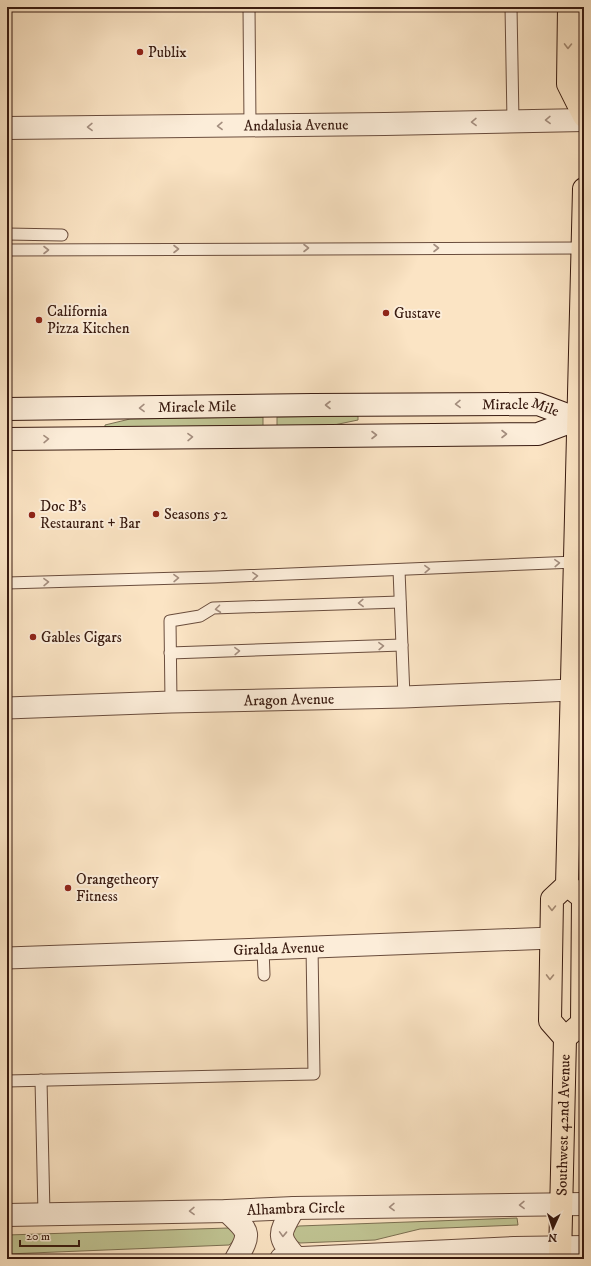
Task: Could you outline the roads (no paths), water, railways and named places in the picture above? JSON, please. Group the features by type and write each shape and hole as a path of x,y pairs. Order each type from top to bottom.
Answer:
{"main road":[{"path":"569,7 568,84 584,116"},
{"path":"582,1023 583,898 568,885 577,745 572,690 572,645 582,419 584,189"},
{"name":"Southwest 42nd Avenue","path":"560,1253 565,1038 550,1021 551,938 552,899 568,885"},
{"path":"551,938 564,955 568,966 569,1012 582,1023"},
{"name":"Southwest 42nd Avenue","path":"565,1038 582,1023"}],"street":[{"name":"Andalusia Avenue","path":"7,128 584,120"},
{"name":"Miracle Mile","path":"7,409 538,404 582,419"},
{"name":"Miracle Mile","path":"7,439 538,434 582,419"},
{"path":"572,645 584,627"},
{"name":"Aragon Avenue","path":"7,708 171,702 404,697 572,690"},
{"name":"Giralda Avenue","path":"7,958 263,950 551,938"},
{"name":"Alhambra Circle","path":"7,1215 226,1211 294,1208 584,1204"},
{"path":"294,1208 284,1224 281,1236 288,1259 560,1253 584,1247"},
{"path":"226,1211 242,1226 247,1235 236,1259"}],"lane":[{"path":"249,7 250,125"},
{"path":"511,7 513,121"},
{"path":"7,234 62,235"},
{"path":"7,250 583,248"},
{"path":"7,583 216,577 575,562"},
{"path":"399,570 404,697"},
{"path":"171,702 170,621 200,616 213,608 400,602"},
{"path":"170,653 402,645"},
{"path":"7,1081 314,1074 312,948"},
{"path":"263,950 264,975"},
{"path":"41,1080 44,1214"}],"place":[{"name":"Publix","path":"140,52"},
{"name":"Gustave","path":"386,313"},
{"name":"California Pizza Kitchen","path":"39,320"},
{"name":"Seasons 52","path":"156,514"},
{"name":"Doc B's Restaurant + Bar","path":"32,515"},
{"name":"Gables Cigars","path":"33,637"},
{"name":"Orangetheory Fitness","path":"68,888"}]}
